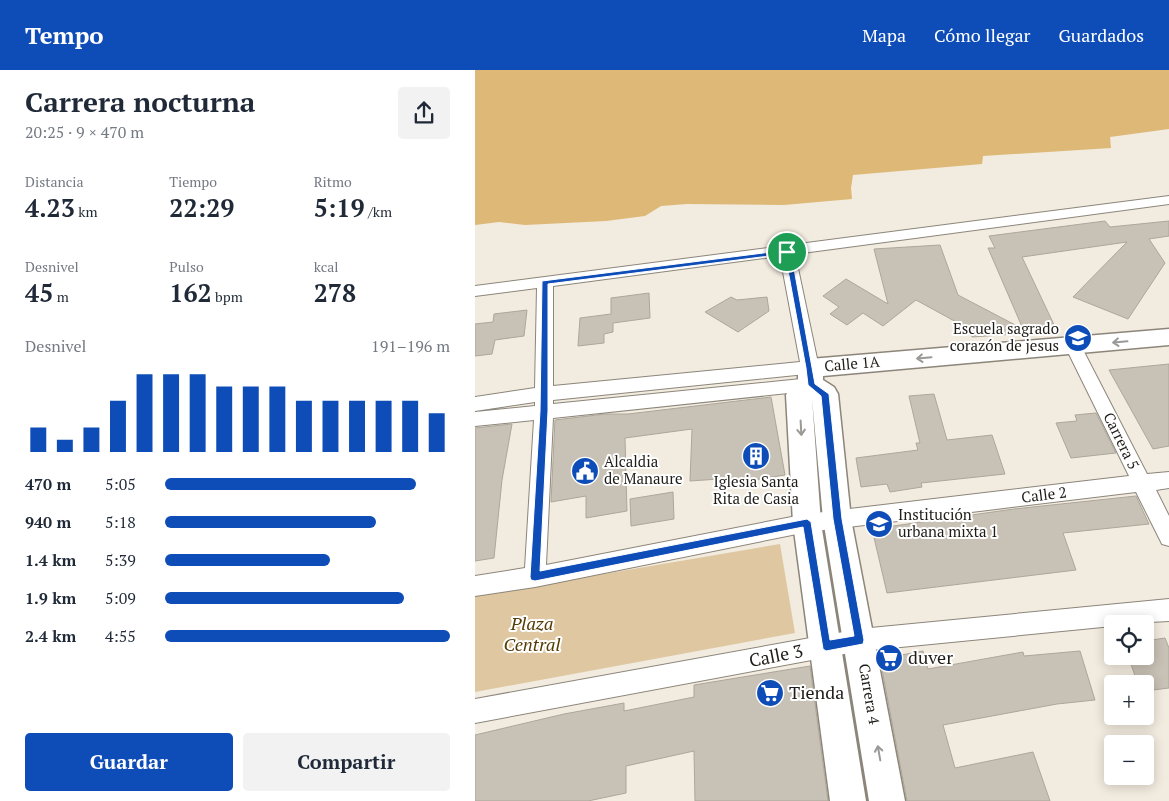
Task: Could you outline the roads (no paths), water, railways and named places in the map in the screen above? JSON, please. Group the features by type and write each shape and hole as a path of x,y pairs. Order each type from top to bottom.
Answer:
{"street":[{"path":"475,291 787,252 1169,200"},
{"name":"Carrera 4","path":"787,252 811,377 825,394 837,519 887,801"},
{"path":"535,577 544,403 545,282"},
{"name":"Calle 1A","path":"475,404 544,403 1077,354 1169,337"},
{"name":"Calle 1A","path":"1077,354 1169,355"},
{"name":"Carrera 5","path":"1077,354 1169,537"},
{"path":"811,377 799,395 807,522 848,801"},
{"name":"Calle 1A","path":"475,419 544,403"},
{"name":"Calle 2","path":"475,586 535,577 807,522 1169,480"},
{"name":"Calle 3","path":"475,711 690,673 859,640 1169,610"}],"place":[{"name":"Escuela sagrado corazón de jesus","path":"1078,338"},
{"name":"Iglesia Santa Rita de Casia","path":"756,456"},
{"name":"Alcaldia de Manaure","path":"585,471"},
{"name":"Institución urbana mixta 1","path":"879,524"},
{"name":"duver","path":"889,658"},
{"name":"Tienda","path":"770,693"}],"park label":[{"name":"Plaza Central","path":"532,634"}]}
